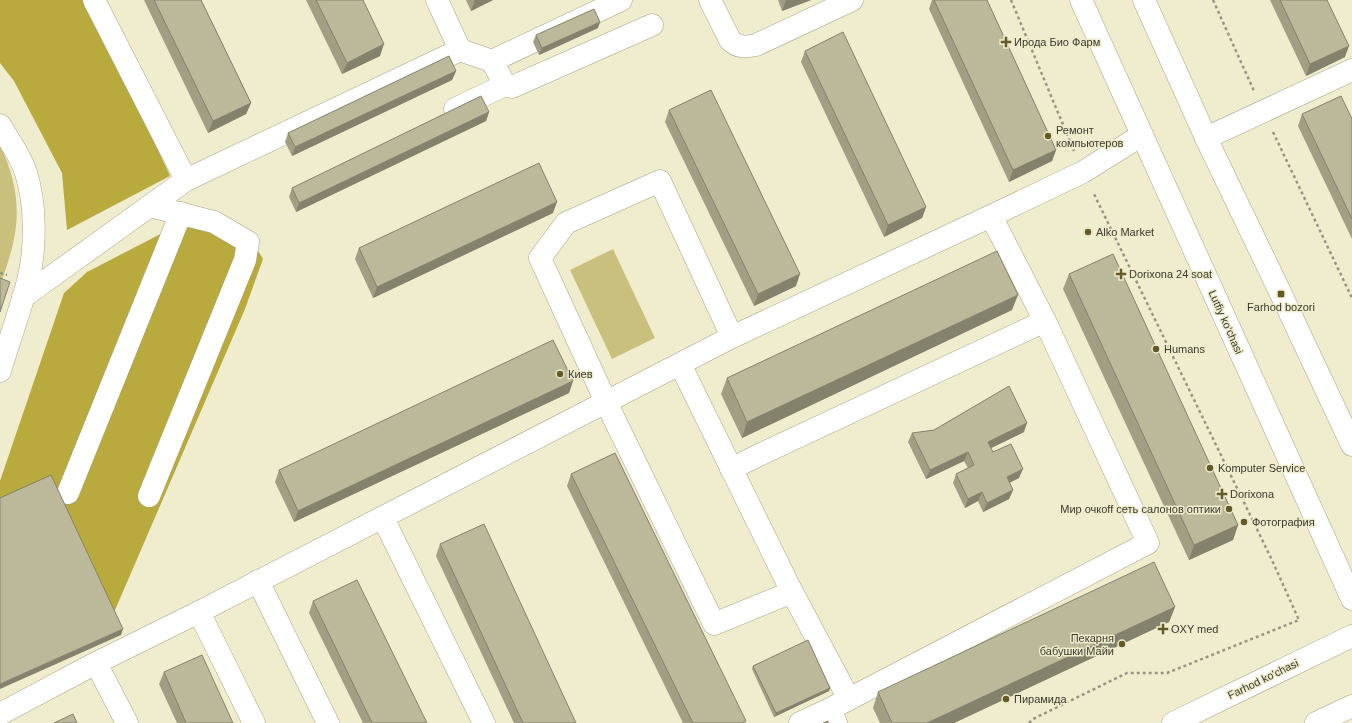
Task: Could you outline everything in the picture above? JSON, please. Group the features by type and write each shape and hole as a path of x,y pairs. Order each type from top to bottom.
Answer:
{"main road":[{"path":"94,0 186,180"},
{"path":"437,0 460,50"},
{"path":"492,61 621,0"},
{"path":"710,0 730,40 741,47 756,45 852,0"},
{"name":"Lutfiy ko'chasi","path":"1081,0 1352,599"},
{"path":"1144,0 1206,138 1352,445"},
{"path":"434,120 505,85 512,87 652,25"},
{"path":"23,297 186,180 460,50 492,61 505,85"},
{"path":"1206,138 1351,73"},
{"path":"0,125 23,163 31,195 33,223 33,242 28,280 0,371"},
{"path":"0,714 96,663 383,518 732,337 1083,172 1142,135"},
{"path":"732,337 660,181 566,223 540,258 606,402 714,624 792,592"},
{"path":"149,496 245,260 248,242 214,222 150,206"},
{"path":"68,493 181,213"},
{"path":"800,723 833,716 849,699 1148,543 1045,321 991,216"},
{"path":"731,470 757,456 1045,321"},
{"path":"680,364 792,592 849,699"},
{"path":"383,518 484,723"},
{"path":"258,581 328,723"},
{"path":"199,612 254,723"},
{"name":"Farhod ko'chasi","path":"1173,723 1352,636"},
{"path":"96,663 127,723"},
{"path":"1316,723 1352,706"}],"path":[{"path":"1011,0 1083,172 1271,558 1298,620 1167,673 1127,674 1033,718 1030,723"},
{"path":"1213,0 1263,112 1352,298"}],"shaded area":[{"path":"0,0 89,0 170,176 67,230 62,173 14,81 0,63"},
{"path":"0,144 9,167 15,190 17,214 13,245 0,286"},
{"path":"178,225 247,233 263,259 245,309 112,617 0,503 0,481 64,293 87,272"},
{"path":"613,249 655,338 612,359 570,270"}],"building":[{"path":"154,0 201,0 251,103 213,121"},
{"path":"316,0 363,0 384,44 347,63"},
{"path":"934,0 987,0 1056,150 1013,170"},
{"path":"1280,0 1327,0 1349,46 1310,64"},
{"path":"594,9 600,22 542,48 536,35"},
{"path":"843,32 926,207 888,225 805,51"},
{"path":"449,56 456,71 295,147 288,133"},
{"path":"711,90 800,274 758,294 669,110"},
{"path":"481,96 489,112 299,203 292,188"},
{"path":"1341,96 1352,119 1352,219 1302,114"},
{"path":"539,163 557,202 377,287 359,248"},
{"path":"997,251 1018,295 747,422 727,378"},
{"path":"1113,254 1238,525 1194,545 1069,274"},
{"path":"0,278 10,282 0,312"},
{"path":"553,340 573,381 298,511 279,470"},
{"path":"1009,386 1027,423 988,442 993,452 1011,444 1023,469 1007,477 1013,490 987,503 982,492 968,499 956,474 974,465 968,452 930,470 912,433 934,430"},
{"path":"615,453 746,721 742,723 693,723 571,474"},
{"path":"51,475 123,629 0,684 0,498"},
{"path":"484,524 576,723 523,723 440,544"},
{"path":"1154,562 1175,607 927,723 892,723 878,692"},
{"path":"357,580 427,723 372,723 313,601"},
{"path":"808,640 830,688 776,713 753,666"},
{"path":"202,655 233,723 186,723 164,672"},
{"path":"73,714 77,723 54,723"}],"place":[{"name":"Ирода Био Фарм","path":"1006,42"},
{"name":"Ремонт компьютеров","path":"1048,136"},
{"name":"Alko Market","path":"1088,232"},
{"name":"Dorixona 24 soat","path":"1121,274"},
{"name":"Farhod bozori","path":"1281,294"},
{"name":"Humans","path":"1156,349"},
{"name":"Киев","path":"560,374"},
{"name":"Komputer Service","path":"1210,468"},
{"name":"Dorixona","path":"1222,494"},
{"name":"Мир очкоff сеть салонов оптики","path":"1229,509"},
{"name":"Фотография","path":"1244,522"},
{"name":"OXY med","path":"1163,629"},
{"name":"Пекарня бабушки Майи","path":"1122,644"},
{"name":"Пирамида","path":"1006,699"}]}
